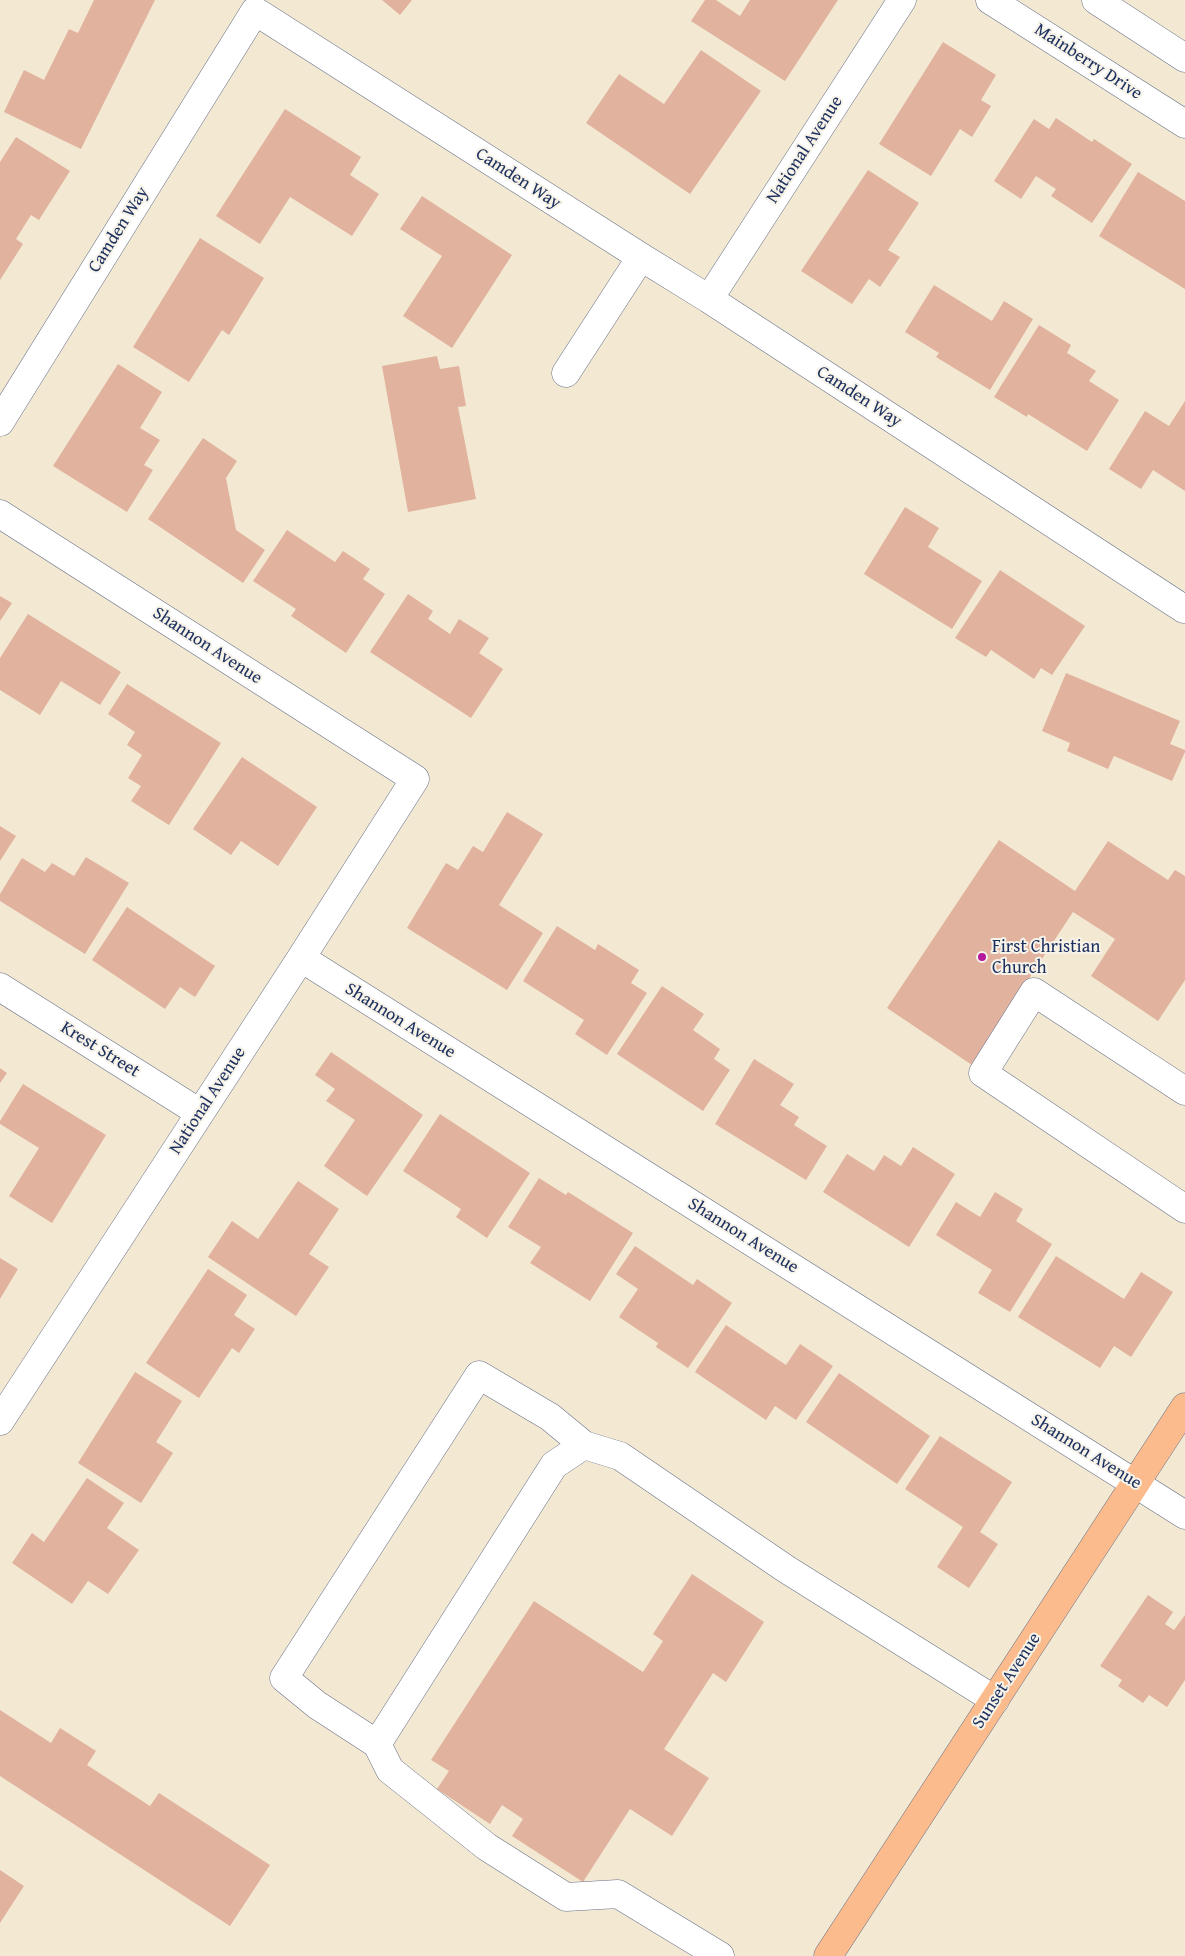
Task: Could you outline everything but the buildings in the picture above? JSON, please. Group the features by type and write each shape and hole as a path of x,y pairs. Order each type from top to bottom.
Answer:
{"main road":[{"name":"Sunset Avenue","path":"828,1956 1185,1407"}],"street":[{"name":"National Avenue","path":"709,299 902,0"},
{"name":"Mainberry Drive","path":"990,0 1185,124"},
{"path":"1096,0 1185,58"},
{"name":"Camden Way","path":"0,422 255,10 709,299 1184,609 1185,607"},
{"path":"566,373 641,257"},
{"name":"Shannon Avenue","path":"0,514 415,779"},
{"name":"National Avenue","path":"0,1421 415,779"},
{"name":"Shannon Avenue","path":"301,958 1185,1514"},
{"name":"Krest Street","path":"0,987 200,1113"},
{"path":"1185,1091 1034,992 983,1073 1185,1209"},
{"path":"720,1956 618,1894 566,1897 487,1847 390,1770 377,1744 317,1705 284,1678 479,1375 550,1417 584,1445 620,1456 786,1569 994,1700"},
{"path":"377,1744 554,1465 584,1445"}],"place":[{"name":"First Christian Church","path":"982,957"}]}
